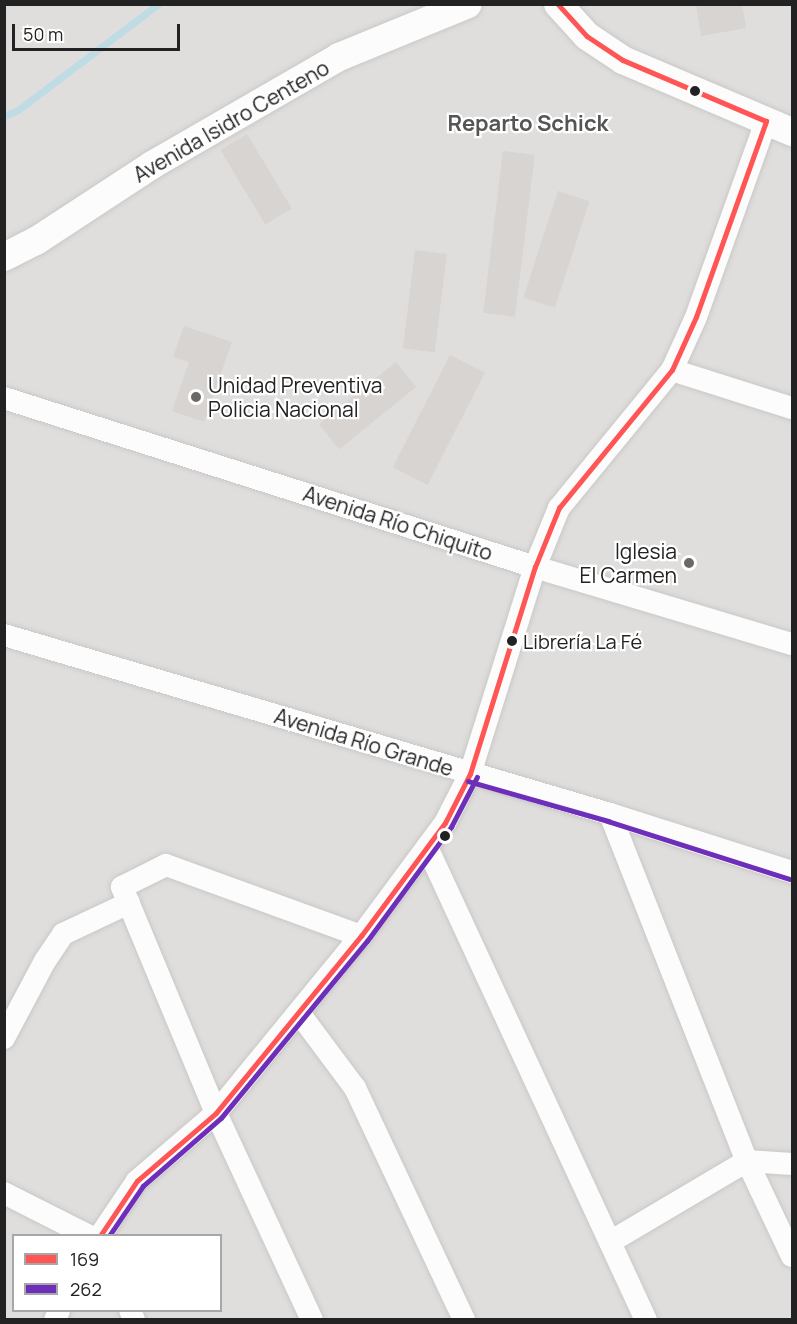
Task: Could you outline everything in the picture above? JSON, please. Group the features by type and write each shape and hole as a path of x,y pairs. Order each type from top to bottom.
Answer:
{"street":[{"name":"Avenida Isidro Centeno","path":"4,257 36,241 152,165 339,57 468,4"},
{"path":"558,4 587,36 623,60 792,132"},
{"path":"101,1234 136,1181 216,1113 361,936 445,823 470,774 535,567 559,508 672,370 696,317 766,121"},
{"path":"672,370 792,408"},
{"name":"Avenida Río Chiquito","path":"4,398 535,567 792,644"},
{"name":"Avenida Río Grande","path":"4,635 610,814 792,872"},
{"path":"610,814 747,1161 792,1256"},
{"path":"427,847 646,1320"},
{"path":"312,1320 216,1113 122,887 166,865 361,936"},
{"path":"4,1038 45,961 63,934 129,903"},
{"path":"299,1013 355,1088 464,1320"},
{"path":"610,1242 747,1161 792,1163"},
{"path":"4,1193 85,1234"}],"shaded area":[{"path":"5,5 792,5 792,1319 5,1320"}],"building":[{"path":"696,4 742,4 746,28 701,36"},
{"path":"247,134 292,209 265,225 220,150"},
{"path":"503,151 535,155 515,317 483,313"},
{"path":"558,191 589,201 555,308 523,298"},
{"path":"415,250 447,254 435,352 403,348"},
{"path":"184,326 232,342 204,422 172,411 189,362 173,357"},
{"path":"450,355 485,373 428,485 393,467"},
{"path":"396,362 416,387 339,449 319,424"}],"waterway":[{"path":"4,116 18,110 158,4"}],"transit line":[{"name":"169","path":"558,4 587,36 623,60 766,121"},
{"name":"169","path":"101,1234 137,1181 216,1113 361,936 445,823 470,774 535,567 559,508 672,370 696,317 766,121"},
{"name":"262","path":"110,1234 143,1186 221,1118 367,941 451,827 477,777"},
{"name":"262","path":"468,781 608,821 790,879"}],"place":[{"name":"Unidad Preventiva Policia Nacional","path":"196,397"},
{"name":"Iglesia El Carmen","path":"689,563"},
{"name":"Librería La Fé","path":"512,641"}],"district":[{"name":"Reparto Schick","path":"528,124"}]}
